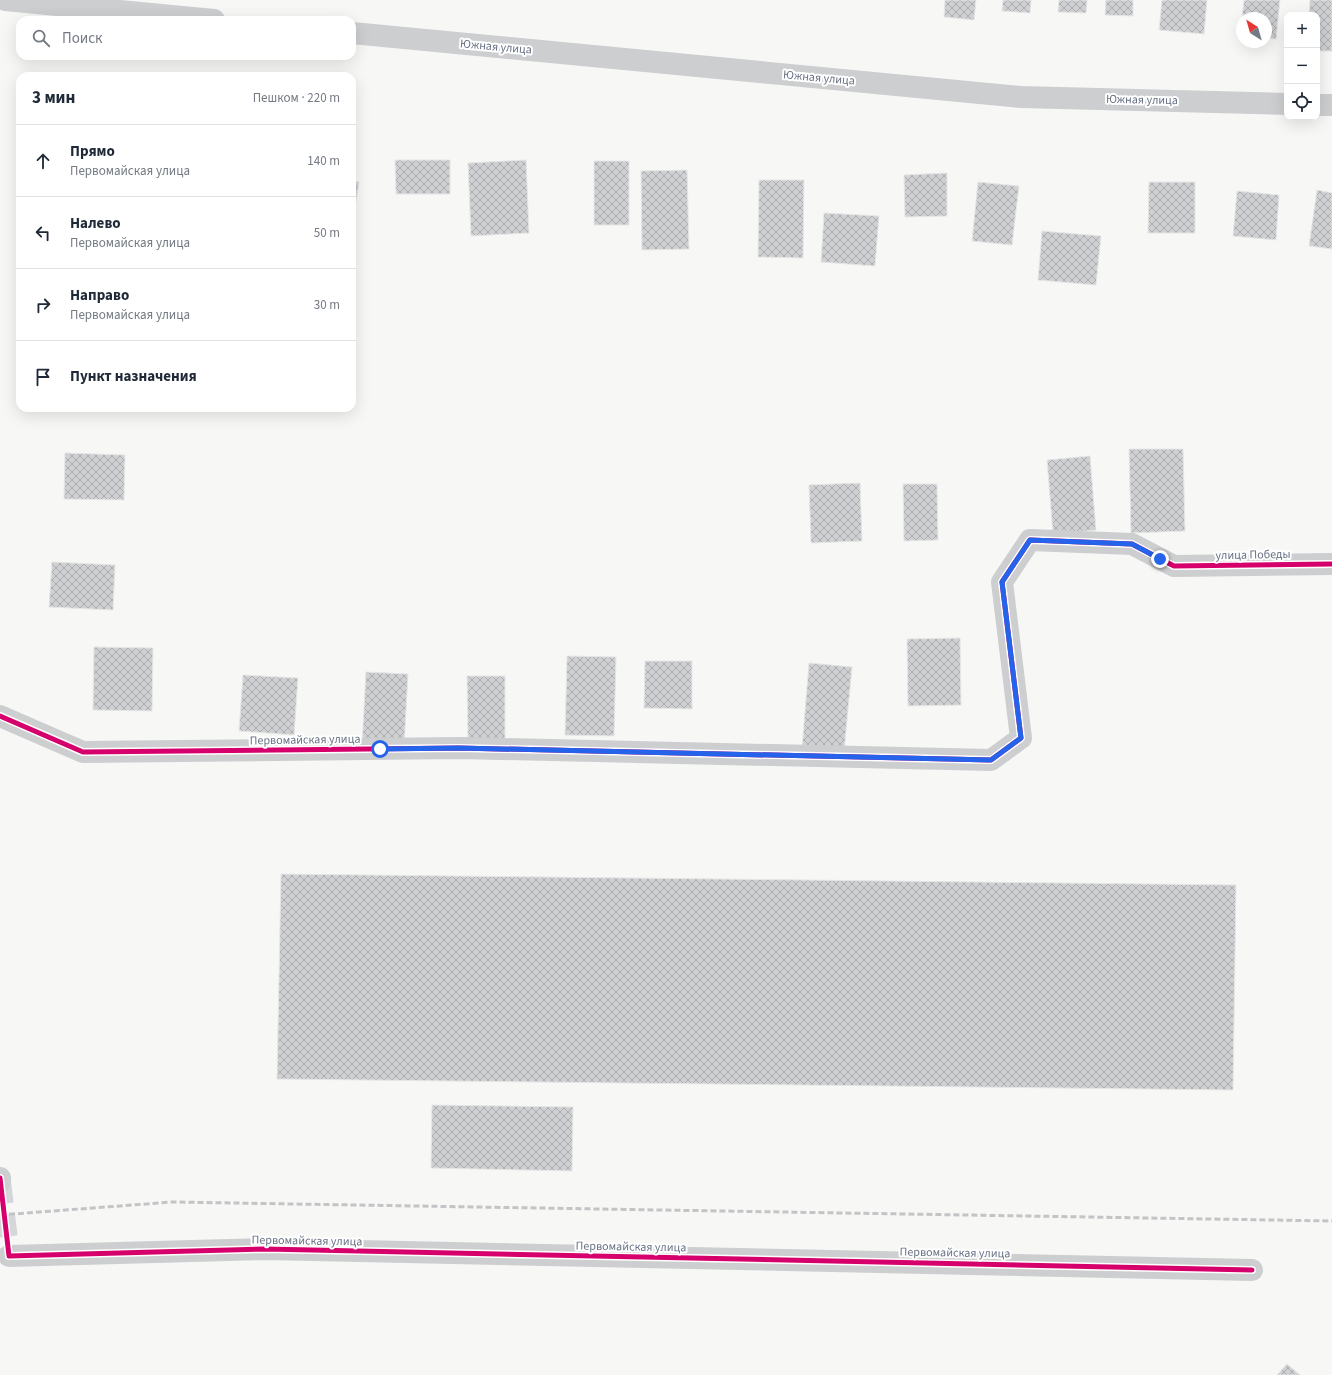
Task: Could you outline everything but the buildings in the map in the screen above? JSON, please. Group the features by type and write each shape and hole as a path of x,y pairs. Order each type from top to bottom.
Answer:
{"street":[{"path":"5,0 172,16"},
{"name":"Южная улица","path":"356,33 1020,97 1284,104"},
{"path":"1320,105 1332,105"},
{"name":"Первомайская улица","path":"0,716 82,752 459,748 991,760 1021,738 1002,582 1030,540 1132,544 1174,566"},
{"name":"улица Победы","path":"1174,566 1332,564"},
{"name":"Первомайская улица","path":"9,1256 265,1249 1252,1270"}],"tunnel":[{"path":"0,1182 9,1256"}],"railway":[{"path":"0,1215 172,1202 1332,1221"}],"cycle path":[{"path":"0,716 83,752 459,748 991,760 1021,738 1002,582 1030,540 1132,544 1174,566 1332,564"},
{"path":"0,1178 9,1256 265,1249 1252,1270"}],"route":[{"path":"380,749 459,748 991,760 1021,738 1002,582 1030,540 1132,544 1160,559"}]}
